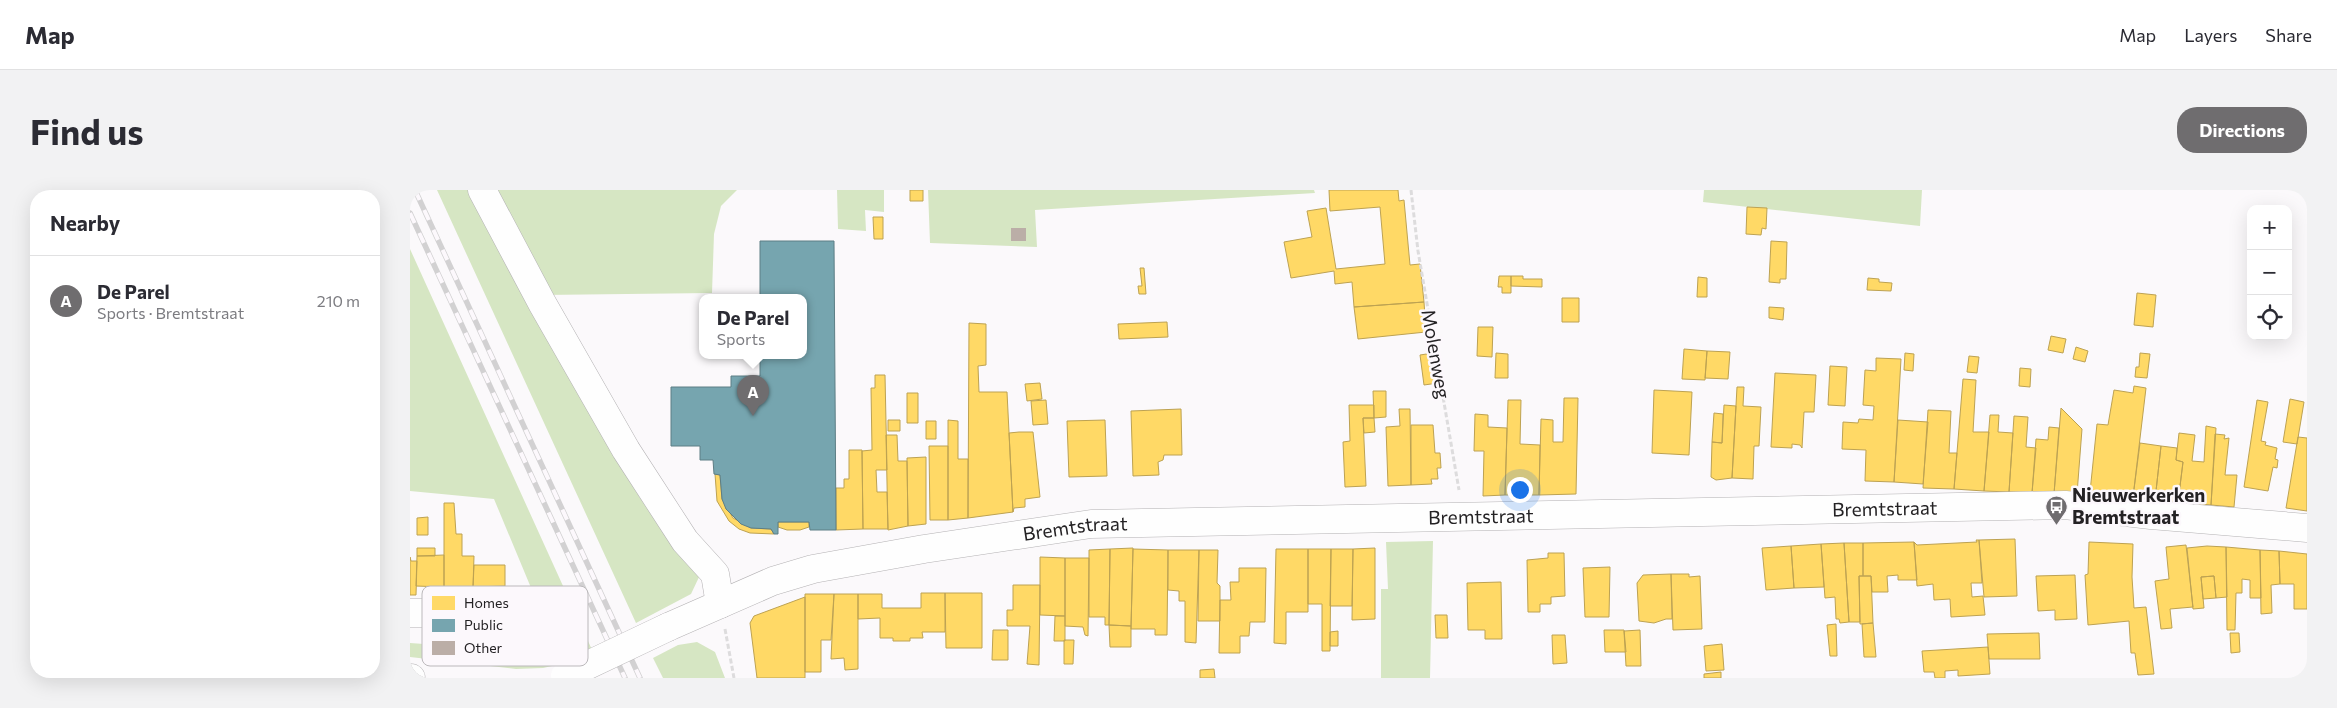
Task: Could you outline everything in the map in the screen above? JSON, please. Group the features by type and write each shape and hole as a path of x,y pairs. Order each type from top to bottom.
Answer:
{"street":[{"path":"482,190 542,303 626,450 686,541 715,574 720,604"},
{"name":"Bremtstraat","path":"588,665 773,581 813,569 924,549 1091,524 2065,505 2151,515 2307,528"},
{"name":"Bremtstraat","path":"562,677 585,666"}],"path":[{"name":"Molenweg","path":"1411,190 1418,251 1459,489 1456,517"},
{"path":"720,604 734,678"}],"green space":[{"path":"437,190 476,190 640,498 681,546 700,575 691,594 636,623"},
{"path":"489,190 737,190 721,206 714,234 712,293 542,295"},
{"path":"837,190 884,190 884,212 865,210 866,231 838,229"},
{"path":"928,190 1314,190 1315,193 1035,210 1037,247 930,243"},
{"path":"1704,190 1922,190 1920,226 1703,202"},
{"path":"410,249 563,586 530,586 494,499 410,491"},
{"path":"1433,541 1430,678 1381,678 1381,589 1388,589 1386,542"},
{"path":"588,641 593,652 588,654"},
{"path":"697,642 715,652 725,678 663,678 653,658 678,645"},
{"path":"410,643 422,644 422,658 410,657"},
{"path":"490,666 552,666 543,668 516,669"}],"building: Homes":[{"path":"910,190 923,190 923,201 910,201"},
{"path":"1329,190 1398,190 1399,201 1404,200 1410,265 1420,264 1424,302 1354,307 1352,282 1335,284 1334,271 1291,278 1284,242 1312,237 1307,211 1326,208 1336,269 1385,264 1380,207 1330,211"},
{"path":"1747,207 1767,208 1766,229 1762,228 1761,235 1746,234"},
{"path":"873,217 883,217 883,239 874,239"},
{"path":"1771,241 1787,242 1786,279 1780,279 1780,283 1769,282"},
{"path":"1140,268 1144,268 1146,294 1139,294 1138,286 1142,286"},
{"path":"1499,276 1511,276 1511,293 1502,293 1502,287 1498,287"},
{"path":"1511,276 1523,276 1523,279 1542,279 1542,287 1511,286"},
{"path":"1698,277 1707,278 1707,297 1697,297"},
{"path":"1868,278 1879,279 1879,282 1892,283 1891,291 1867,290"},
{"path":"2137,293 2156,295 2153,327 2134,325"},
{"path":"1562,298 1579,298 1579,322 1562,322"},
{"path":"1424,302 1426,332 1358,339 1354,307"},
{"path":"1769,307 1784,308 1783,320 1769,318"},
{"path":"1167,322 1168,337 1119,339 1118,324"},
{"path":"969,323 986,324 986,365 978,366 979,392 1007,392 1013,512 968,518"},
{"path":"1478,327 1493,327 1492,357 1477,356"},
{"path":"2051,336 2066,339 2063,353 2048,350"},
{"path":"2076,347 2088,351 2085,362 2073,359"},
{"path":"1684,349 1707,351 1705,380 1682,379"},
{"path":"1707,351 1730,352 1728,379 1705,378"},
{"path":"1433,353 1438,383 1424,385 1420,355"},
{"path":"1496,353 1508,354 1508,378 1495,378"},
{"path":"1905,353 1914,354 1913,371 1904,370"},
{"path":"2140,353 2150,354 2147,378 2135,377 2136,367 2139,367"},
{"path":"1969,356 1979,357 1977,373 1967,372"},
{"path":"1876,358 1901,359 1894,482 1865,481 1866,450 1842,449 1843,422 1858,423 1859,419 1873,420 1874,406 1863,405 1865,370 1876,371"},
{"path":"1830,366 1847,367 1845,406 1828,405"},
{"path":"2020,368 2031,369 2030,387 2019,386"},
{"path":"1775,373 1816,375 1814,412 1804,412 1802,448 1800,445 1792,444 1792,448 1771,447"},
{"path":"875,375 885,375 887,470 876,470 877,492 887,492 888,529 863,529 862,451 872,450 871,388 875,388"},
{"path":"1963,379 1976,380 1973,432 1989,432 1984,491 1954,489"},
{"path":"1040,383 1042,399 1027,401 1025,384"},
{"path":"2134,386 2146,388 2133,497 2090,492 2097,424 2108,425 2114,390 2133,393"},
{"path":"1737,387 1744,387 1743,406 1761,407 1759,446 1754,446 1753,479 1732,478"},
{"path":"1654,390 1692,392 1689,455 1652,453"},
{"path":"1373,391 1386,391 1386,417 1374,418"},
{"path":"907,393 918,393 918,423 907,423"},
{"path":"1564,398 1578,398 1576,494 1539,495 1541,419 1553,420 1553,442 1563,442"},
{"path":"2290,399 2304,402 2297,444 2283,442"},
{"path":"1046,400 1048,424 1033,425 1031,401"},
{"path":"1508,400 1521,400 1520,444 1540,445 1539,495 1505,495"},
{"path":"2257,400 2268,402 2261,441 2266,442 2265,445 2277,448 2275,459 2278,460 2277,468 2273,467 2268,491 2244,487"},
{"path":"1349,405 1374,405 1374,418 1363,418 1366,486 1345,487 1343,442 1350,441"},
{"path":"1724,405 1736,406 1732,478 1716,480 1711,477 1712,442 1722,443"},
{"path":"2061,408 2082,429 2077,494 2054,494"},
{"path":"1181,409 1182,455 1164,455 1163,460 1158,462 1159,475 1133,476 1131,411"},
{"path":"1399,409 1410,409 1411,485 1388,486 1386,427 1400,426"},
{"path":"1928,410 1951,411 1949,453 1957,453 1954,489 1923,488"},
{"path":"1714,413 1723,414 1722,443 1712,442"},
{"path":"1475,414 1488,415 1488,427 1507,428 1505,495 1483,496 1484,451 1474,451"},
{"path":"1990,415 1999,415 1998,432 2013,433 2009,492 1984,491"},
{"path":"2014,416 2028,417 2026,447 2036,448 2032,493 2009,492"},
{"path":"1363,418 1374,418 1375,432 1364,433"},
{"path":"888,420 900,420 900,431 888,431"},
{"path":"948,420 958,421 958,459 968,459 968,518 948,520"},
{"path":"1105,420 1107,476 1069,477 1067,421"},
{"path":"1898,420 1928,422 1923,484 1894,482"},
{"path":"926,421 936,421 936,439 926,439"},
{"path":"1411,425 1433,425 1435,453 1440,453 1441,468 1437,468 1438,479 1431,479 1432,484 1411,485"},
{"path":"2206,426 2216,428 2211,505 2178,502 2183,462 2176,460 2179,433 2195,435 2192,461 2204,462"},
{"path":"2049,427 2059,428 2054,494 2032,493 2036,439 2048,440"},
{"path":"1033,432 1040,497 1025,499 1025,507 1014,508 1013,512 1009,433"},
{"path":"2215,434 2225,435 2224,439 2229,438 2225,475 2237,475 2234,507 2211,505"},
{"path":"886,435 897,435 898,461 907,461 908,526 888,530"},
{"path":"2298,437 2307,438 2307,511 2286,508"},
{"path":"2140,443 2161,446 2155,500 2133,497"},
{"path":"929,446 948,446 948,520 930,520"},
{"path":"2161,446 2177,448 2176,460 2183,462 2178,502 2155,500"},
{"path":"849,450 862,450 863,529 836,530 836,488 844,488 844,479 849,479"},
{"path":"926,457 926,524 908,526 907,458"},
{"path":"715,474 720,475 722,499 733,518 751,528 771,529 774,534 750,533 739,529 729,521 717,501"},
{"path":"444,503 454,503 456,534 462,534 462,556 474,556 473,586 444,586"},
{"path":"428,517 428,535 417,535 417,518"},
{"path":"778,522 809,522 809,527 800,530 787,530 778,527"},
{"path":"2015,539 2017,596 1984,597 1979,540"},
{"path":"1976,540 1979,540 1982,583 1971,583 1972,597 1983,596 1985,615 1951,617 1950,599 1934,600 1933,584 1917,586 1914,542 1917,545 1977,542"},
{"path":"1914,542 1917,580 1898,580 1898,575 1887,576 1888,592 1872,592 1871,576 1863,576 1863,543"},
{"path":"2089,542 2133,544 2132,577 2134,608 2146,607 2154,674 2138,675 2135,653 2131,653 2129,621 2088,625 2085,575 2088,574"},
{"path":"1844,543 1863,543 1863,576 1859,576 1860,622 1849,622"},
{"path":"1844,543 1849,622 1840,623 1839,619 1836,619 1835,597 1825,598 1821,544"},
{"path":"1821,544 1824,587 1794,588 1791,546"},
{"path":"2186,545 2193,607 2170,609 2172,628 2161,629 2155,581 2169,579 2166,547"},
{"path":"1791,546 1794,588 1766,590 1762,548"},
{"path":"2226,547 2227,597 2216,598 2214,576 2201,577 2204,608 2193,609 2187,548"},
{"path":"2226,547 2260,550 2261,598 2250,598 2250,580 2242,579 2242,593 2236,593 2235,630 2227,630"},
{"path":"417,548 435,548 435,556 417,556"},
{"path":"1133,548 1131,626 1109,625 1110,549"},
{"path":"1375,548 1375,619 1352,620 1353,549"},
{"path":"1110,549 1109,625 1105,625 1105,617 1089,617 1089,550"},
{"path":"1133,549 1168,550 1167,635 1155,635 1155,629 1131,629"},
{"path":"1276,549 1308,549 1308,612 1286,612 1286,644 1274,643"},
{"path":"1308,549 1331,549 1330,651 1322,651 1322,604 1308,604"},
{"path":"1331,549 1353,549 1352,606 1330,606"},
{"path":"1168,550 1199,550 1196,643 1185,642 1185,601 1179,601 1179,591 1168,590"},
{"path":"1199,550 1218,550 1217,583 1220,586 1220,621 1198,621"},
{"path":"2260,550 2279,551 2280,584 2271,585 2272,613 2261,614"},
{"path":"2279,551 2307,554 2307,609 2294,609 2294,584 2280,584"},
{"path":"1548,553 1564,553 1565,596 1551,597 1551,604 1540,604 1540,612 1528,612 1527,560 1548,558"},
{"path":"444,555 444,586 416,586 417,556"},
{"path":"410,557 411,561 417,561 416,595 410,595"},
{"path":"1040,557 1065,558 1065,616 1040,615"},
{"path":"1065,558 1089,558 1088,636 1085,635 1083,627 1065,626"},
{"path":"474,565 505,565 505,586 473,586"},
{"path":"1610,567 1609,617 1585,617 1583,568"},
{"path":"1239,568 1266,568 1265,622 1250,622 1249,636 1240,636 1240,653 1219,653 1220,600 1231,600 1230,582 1239,582"},
{"path":"1671,574 1672,619 1654,623 1639,621 1637,583 1643,575"},
{"path":"1671,574 1689,574 1689,577 1700,576 1702,629 1673,630"},
{"path":"2075,575 2077,619 2055,620 2055,610 2038,611 2036,576"},
{"path":"1859,576 1871,576 1873,623 1860,624"},
{"path":"2214,576 2216,598 2203,599 2201,577"},
{"path":"1501,582 1502,639 1485,639 1485,630 1468,630 1467,583"},
{"path":"1013,585 1040,585 1039,665 1027,664 1030,626 1007,626 1007,610 1013,610"},
{"path":"921,593 945,593 945,632 922,632 923,638 910,638 910,641 893,641 893,638 880,638 880,618 858,619 858,594 882,594 882,608 921,608"},
{"path":"945,593 982,593 982,648 946,648"},
{"path":"805,594 834,594 831,640 821,640 821,672 805,672"},
{"path":"834,594 858,594 858,669 845,670 844,658 831,659"},
{"path":"805,597 805,678 757,678 750,623 754,616"},
{"path":"1435,615 1447,615 1448,638 1436,638"},
{"path":"1055,616 1065,616 1065,641 1054,641"},
{"path":"1873,623 1876,657 1864,657 1862,624"},
{"path":"1836,624 1837,656 1830,656 1827,625"},
{"path":"1109,625 1131,626 1131,647 1110,647"},
{"path":"993,630 1008,630 1008,660 992,660"},
{"path":"1604,630 1624,630 1626,652 1605,652"},
{"path":"1640,630 1641,666 1626,666 1624,631"},
{"path":"1338,631 1338,646 1330,646 1330,632"},
{"path":"2039,633 2040,659 1989,659 1987,634"},
{"path":"2230,633 2239,633 2240,652 2231,653"},
{"path":"1552,635 1565,635 1567,663 1553,664"},
{"path":"1064,640 1074,640 1073,664 1064,664"},
{"path":"1722,644 1724,670 1706,671 1704,646"},
{"path":"1988,647 1990,674 1958,676 1958,670 1945,671 1945,678 1935,678 1934,672 1924,672 1922,651"},
{"path":"1214,669 1215,678 1200,678 1200,670"},
{"path":"1721,672 1721,678 1704,678 1704,674"}],"building: Public":[{"path":"760,241 834,241 836,530 810,530 809,522 778,522 778,534 774,534 771,529 751,528 741,524 726,509 722,499 720,475 714,474 713,460 700,460 700,446 671,446 671,387 731,387 731,376 760,376 760,359 807,359 807,294 760,294"}],"building: Other":[{"path":"1011,228 1026,228 1026,241 1011,241"}],"railway":[{"path":"415,190 640,678"},
{"path":"410,213 582,586"},
{"path":"588,598 625,678"}],"place":[{"name":"De Parel","path":"753,416"},
{"name":"Nieuwerkerken Bremtstraat","path":"2056,525"}]}
